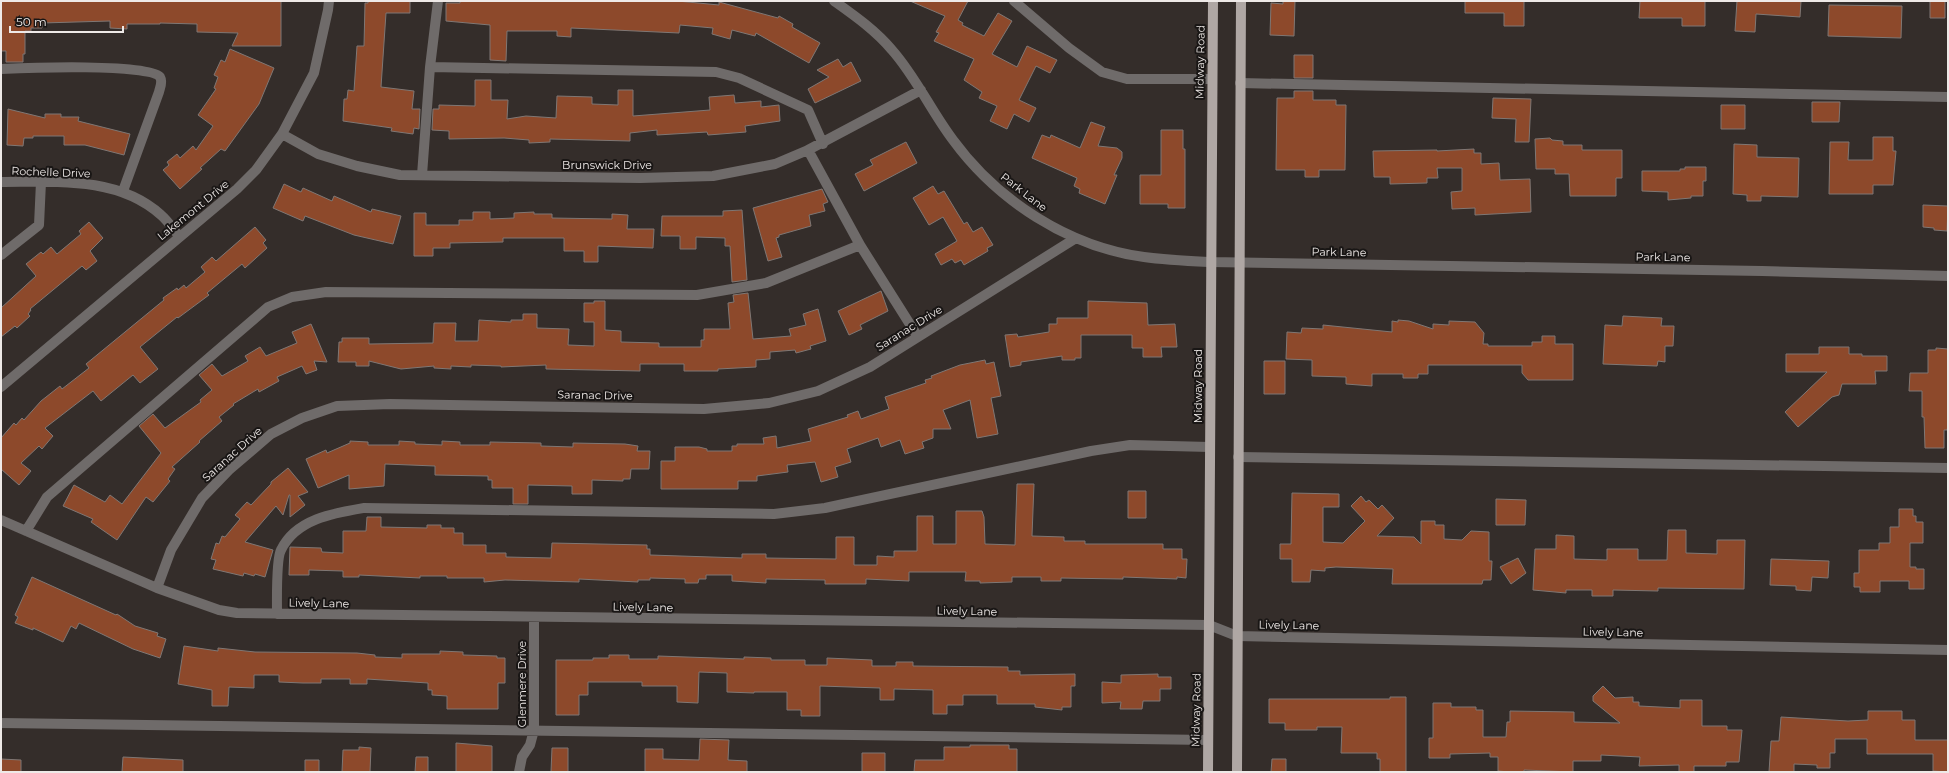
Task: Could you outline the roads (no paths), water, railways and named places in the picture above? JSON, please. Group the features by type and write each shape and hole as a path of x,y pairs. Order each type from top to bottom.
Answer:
{"main road":[{"name":"Midway Road","path":"1208,772 1210,262 1213,1"},
{"path":"1237,772 1241,1"}],"street":[{"name":"Lakemont Drive","path":"1,387 179,236 237,189 256,170 282,134 314,73 329,1"},
{"path":"422,175 430,67 438,1"},
{"name":"Park Lane","path":"834,1 865,23 887,45 921,90 952,139 971,164 1001,191 1039,219 1076,238 1109,250 1143,257 1210,262 1762,271 1948,276"},
{"path":"1014,1 1069,48 1102,72 1128,79 1212,79"},
{"path":"430,67 716,72 738,78 808,110 823,144"},
{"path":"1,68 120,68 153,72 160,76 162,82 123,191"},
{"path":"1240,83 1948,98"},
{"name":"Brunswick Drive","path":"282,134 318,154 357,166 400,175 640,178 713,176 775,164 823,144 921,90"},
{"path":"808,150 860,245 918,337"},
{"name":"Rochelle Drive","path":"1,182 90,184 123,191 138,198 162,215 179,236"},
{"path":"1,255 39,225 41,182"},
{"name":"Saranac Drive","path":"157,588 171,550 202,498 229,470 271,434 302,418 337,406 390,404 704,409 769,403 818,392 870,367 1076,238"},
{"path":"26,531 47,497 268,307 292,297 326,292 696,295 766,282 860,245"},
{"path":"277,614 280,552 292,534 301,527 338,512 364,508 774,514 825,508 1091,451 1130,445 1210,447"},
{"path":"1238,457 1948,468"},
{"name":"Lively Lane","path":"1,520 157,588 219,610 277,614 1209,625 1237,636 1948,650"},
{"name":"Glenmere Drive","path":"518,772 522,757 530,745 534,730 534,617"},
{"path":"1,723 1208,740"}]}
